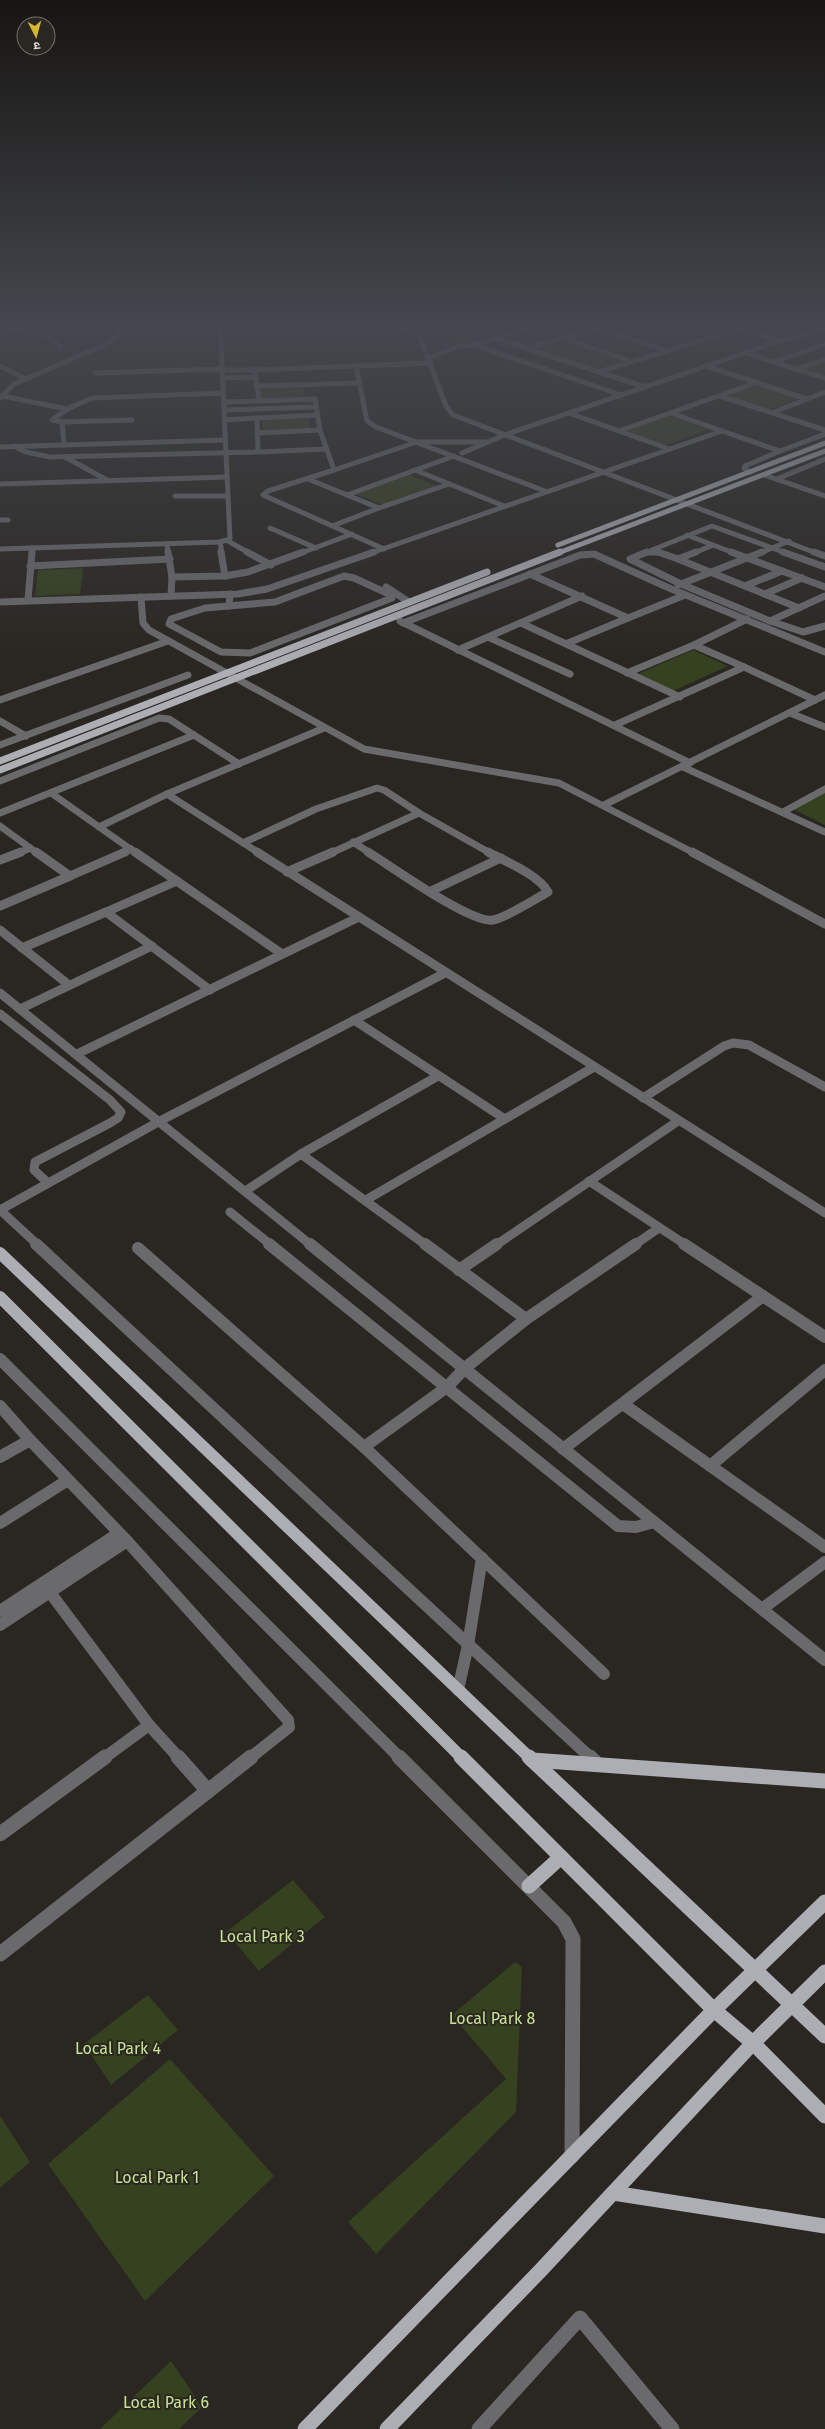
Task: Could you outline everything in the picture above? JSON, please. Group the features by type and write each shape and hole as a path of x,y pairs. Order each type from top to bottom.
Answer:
{"main road":[{"path":"0,761 409,602 825,443"},
{"path":"0,770 237,677 825,451"},
{"path":"101,730 113,736"},
{"path":"0,1253 458,1690 825,2036"},
{"path":"0,1297 714,2010 753,2043 825,2116"},
{"path":"532,1760 825,1781"},
{"path":"529,1886 561,1858"},
{"path":"305,2429 714,2010 756,1972 825,1902"},
{"path":"387,2429 613,2193 753,2043 825,1972"},
{"path":"613,2193 825,2226"}],"street":[{"path":"63,436 64,445"},
{"path":"225,436 230,539 228,540"},
{"path":"257,436 258,452"},
{"path":"322,436 334,470"},
{"path":"402,436 545,491"},
{"path":"462,453 501,436"},
{"path":"513,436 680,499 825,556"},
{"path":"634,436 669,449"},
{"path":"0,602 230,594 268,589 545,491 605,472 706,436"},
{"path":"738,436 780,451"},
{"path":"750,472 744,468 745,466 819,436"},
{"path":"0,447 225,440"},
{"path":"384,549 263,494 268,491 417,442 486,442"},
{"path":"14,446 36,454 64,457 326,449"},
{"path":"347,495 454,456"},
{"path":"64,457 109,481"},
{"path":"777,479 825,459"},
{"path":"415,470 504,506"},
{"path":"764,475 825,496"},
{"path":"0,484 227,477"},
{"path":"308,479 379,508"},
{"path":"332,526 449,484"},
{"path":"175,496 228,496"},
{"path":"0,520 8,520"},
{"path":"825,567 712,526 633,557 630,561 681,584 802,633 811,632 825,626"},
{"path":"270,528 316,548"},
{"path":"172,577 225,576 272,565 352,534"},
{"path":"687,535 825,587"},
{"path":"0,549 220,542 228,540 272,565"},
{"path":"669,588 789,541"},
{"path":"220,542 225,576"},
{"path":"584,543 594,550 599,556"},
{"path":"167,544 172,577 170,595"},
{"path":"678,559 713,545"},
{"path":"28,600 32,548"},
{"path":"652,550 799,608"},
{"path":"403,623 586,554 599,556 685,595 825,652"},
{"path":"30,566 170,559"},
{"path":"339,564 346,567"},
{"path":"353,571 394,591 409,602"},
{"path":"745,586 782,572"},
{"path":"530,574 582,596 628,618"},
{"path":"344,576 354,578 391,596 392,598 250,653 221,652 169,624 171,619 193,611 229,606 275,602 344,576"},
{"path":"765,594 802,578"},
{"path":"229,606 230,594"},
{"path":"568,644 685,595"},
{"path":"458,650 490,638 582,596"},
{"path":"770,621 825,596"},
{"path":"141,597 144,623 149,630 229,672 352,744 378,753 547,779 604,805 825,924"},
{"path":"393,617 615,726 687,765 825,832"},
{"path":"627,672 694,645 747,619"},
{"path":"521,624 568,644 680,697"},
{"path":"490,638 570,674"},
{"path":"0,700 168,641"},
{"path":"694,645 815,700"},
{"path":"615,726 744,667"},
{"path":"0,745 188,675"},
{"path":"137,693 152,702"},
{"path":"604,805 825,695"},
{"path":"790,713 825,727"},
{"path":"0,781 159,718 169,719 239,764"},
{"path":"0,721 26,736"},
{"path":"99,826 167,794 324,728"},
{"path":"0,813 194,735"},
{"path":"243,843 316,809 378,788 384,790 419,812 501,858 546,886 548,892 490,921 480,920 353,842"},
{"path":"783,812 825,789"},
{"path":"50,793 282,954"},
{"path":"167,794 678,1121 825,1213"},
{"path":"288,872 419,812"},
{"path":"0,826 70,876"},
{"path":"0,860 30,848"},
{"path":"0,906 131,849"},
{"path":"431,891 501,858"},
{"path":"22,948 177,881"},
{"path":"106,912 210,990"},
{"path":"77,1054 358,917"},
{"path":"0,930 69,986"},
{"path":"20,1009 152,946"},
{"path":"446,972 160,1121 0,1210 468,1646 597,1764"},
{"path":"0,993 247,1190 563,1449 825,1660"},
{"path":"0,1014 110,1100 121,1112 118,1118 110,1123 35,1162 34,1170 48,1183"},
{"path":"354,1020 505,1119"},
{"path":"643,1098 724,1046 732,1043 749,1045 825,1087"},
{"path":"366,1200 594,1067"},
{"path":"247,1190 301,1154 438,1076"},
{"path":"459,1270 678,1121"},
{"path":"301,1154 366,1200 526,1319"},
{"path":"589,1181 825,1337"},
{"path":"230,1212 618,1526 627,1529 639,1528 654,1522"},
{"path":"364,1447 447,1387 465,1368 526,1319 659,1228"},
{"path":"138,1248 364,1447 604,1674"},
{"path":"563,1449 763,1296"},
{"path":"0,1359 564,1922 572,1939 572,2156"},
{"path":"710,1466 825,1370"},
{"path":"623,1404 825,1548"},
{"path":"0,1406 30,1440 123,1537 290,1724 289,1727 0,1954"},
{"path":"0,1457 30,1440"},
{"path":"0,1523 68,1480"},
{"path":"0,1611 46,1587 123,1537"},
{"path":"458,1690 468,1646 482,1558"},
{"path":"762,1609 825,1562"},
{"path":"0,1625 46,1587"},
{"path":"46,1587 149,1725 208,1791"},
{"path":"0,1834 149,1725"},
{"path":"479,2429 580,2318 672,2429"}],"green space":[{"path":"639,436 690,436 664,446"},
{"path":"410,475 437,486 383,505 356,494"},
{"path":"83,568 80,594 35,596 38,570"},
{"path":"693,650 728,666 673,691 638,674"},
{"path":"825,792 825,825 793,809"},
{"name":"Local Park 3","path":"293,1880 325,1917 259,1971 226,1932"},
{"name":"Local Park 8","path":"515,1962 522,1967 516,2112 376,2254 348,2222 506,2079 452,2015"},
{"name":"Local Park 4","path":"148,1995 178,2030 111,2085 84,2044"},
{"name":"Local Park 1","path":"170,2059 274,2176 145,2301 48,2164"},
{"path":"0,2116 30,2162 0,2188"},
{"name":"Local Park 6","path":"171,2361 202,2407 179,2429 100,2429"}]}
